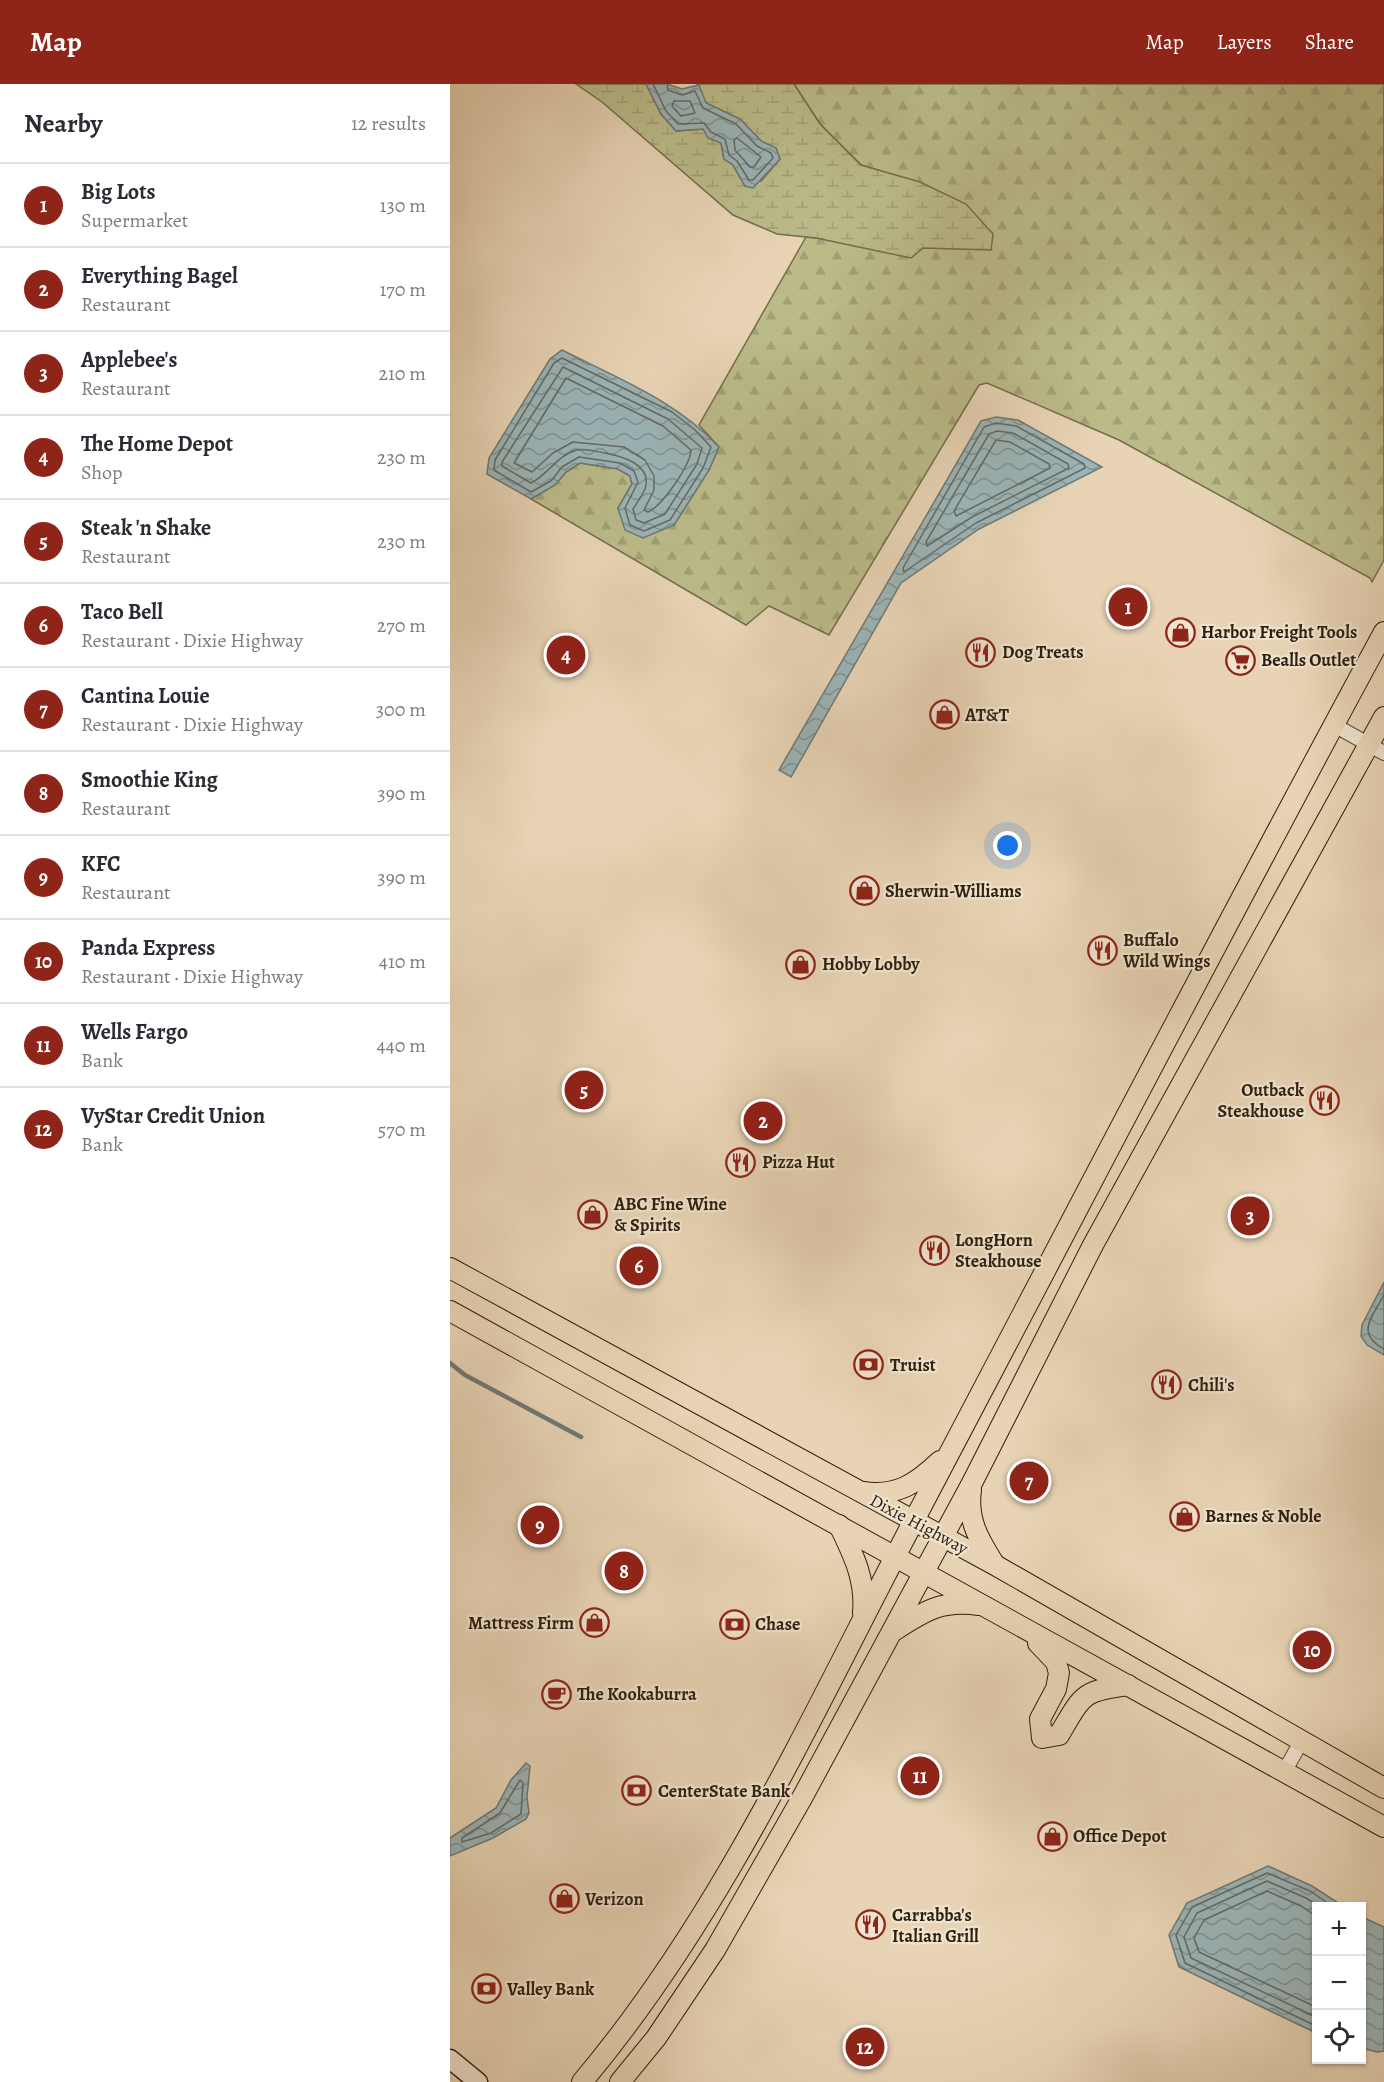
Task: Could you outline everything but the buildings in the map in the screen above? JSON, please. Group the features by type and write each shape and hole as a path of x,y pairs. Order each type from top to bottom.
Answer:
{"main road":[{"path":"582,2082 650,1996 733,1861 816,1713 913,1521 1106,1152 1384,632"},
{"path":"620,2082 681,2001 758,1876 972,1484 1093,1245 1376,749 1384,717"},
{"path":"1093,1245 1086,1241 1081,1227 1100,1186 1106,1152"},
{"name":"Dixie Highway","path":"450,1268 857,1492 995,1565 1384,1788"},
{"path":"450,1311 987,1606 1030,1634 1128,1685 1384,1827"},
{"path":"857,1492 893,1492 910,1486 952,1448"},
{"path":"972,1484 970,1517 978,1539 995,1565"},
{"path":"839,1525 861,1575 864,1593 859,1628"},
{"path":"893,1631 922,1612 941,1605 961,1603 987,1606"},
{"path":"1030,1634 1056,1662 1059,1673 1056,1689 1040,1719 1042,1738 1059,1735 1086,1694 1096,1689 1128,1685"},
{"path":"733,1861 758,1876"},
{"path":"450,2059 478,2082"}],"street":[{"path":"1334,725 1376,749"},
{"path":"1284,1772 1301,1742"}],"green space":[{"path":"576,84 646,84 661,114 676,131 703,129 721,143 724,159 733,165 740,178 761,181 780,159 776,148 761,141 740,119 706,103 697,84 794,84 820,124 861,165 920,182 966,204 993,234 991,250 923,248 911,258 816,238 777,234 733,215 602,102"},
{"path":"794,84 1384,84 1384,560 1372,582 1370,578 1119,440 987,383 979,385 829,635 769,606 746,625 531,499 555,485 566,472 580,463 618,469 630,476 632,484 618,508 674,525 709,470 719,447 699,425 806,237 923,248 991,249 890,175 861,165 820,124"}],"water":[{"path":"646,84 667,84 682,89 699,85 706,103 740,119 761,141 776,148 780,159 753,188 745,186 733,165 724,159 721,143 708,138 703,129 676,131 661,114"},
{"path":"562,350 665,403 684,416 719,447 709,470 674,525 643,538 625,530 618,508 632,484 630,476 618,469 580,463 566,472 555,485 531,499 487,474 489,458 550,359"},
{"path":"996,417 1018,420 1102,467 979,529 901,583 791,777 779,770 981,421"},
{"path":"1384,1282 1384,1355 1367,1345 1361,1336 1362,1325"},
{"path":"526,1763 530,1766 527,1797 529,1813 526,1819 493,1838 450,1856 450,1838 496,1808 511,1780"},
{"path":"1268,1866 1312,1886 1337,1902 1312,1902 1312,2031 1179,1967 1169,1935 1187,1903"},
{"path":"1366,1919 1384,1927 1384,2051 1366,2049"}],"waterway":[{"path":"450,1363 465,1375 581,1437"}],"place":[{"name":"Big Lots","path":"1128,607"},
{"name":"Harbor Freight Tools","path":"1180,632"},
{"name":"Dog Treats","path":"981,652"},
{"name":"The Home Depot","path":"566,655"},
{"name":"Bealls Outlet","path":"1240,660"},
{"name":"AT&T","path":"944,715"},
{"name":"Sherwin-Williams","path":"864,891"},
{"name":"Buffalo Wild Wings","path":"1102,950"},
{"name":"Hobby Lobby","path":"801,964"},
{"name":"Steak 'n Shake","path":"584,1090"},
{"name":"Outback Steakhouse","path":"1325,1100"},
{"name":"Everything Bagel","path":"763,1121"},
{"name":"Pizza Hut","path":"741,1162"},
{"name":"ABC Fine Wine & Spirits","path":"593,1214"},
{"name":"Applebee's","path":"1250,1216"},
{"name":"LongHorn Steakhouse","path":"934,1250"},
{"name":"Taco Bell","path":"639,1266"},
{"name":"Truist","path":"869,1365"},
{"name":"Chili's","path":"1167,1385"},
{"name":"Cantina Louie","path":"1029,1481"},
{"name":"Barnes & Noble","path":"1184,1516"},
{"name":"KFC","path":"540,1525"},
{"name":"Smoothie King","path":"624,1571"},
{"name":"Mattress Firm","path":"595,1623"},
{"name":"Chase","path":"734,1624"},
{"name":"Panda Express","path":"1312,1650"},
{"name":"The Kookaburra","path":"556,1694"},
{"name":"Wells Fargo","path":"920,1776"},
{"name":"CenterState Bank","path":"637,1791"},
{"name":"Office Depot","path":"1052,1836"},
{"name":"Verizon","path":"564,1899"},
{"name":"Carrabba's Italian Grill","path":"871,1925"},
{"name":"Valley Bank","path":"486,1989"},
{"name":"VyStar Credit Union","path":"865,2047"}]}
